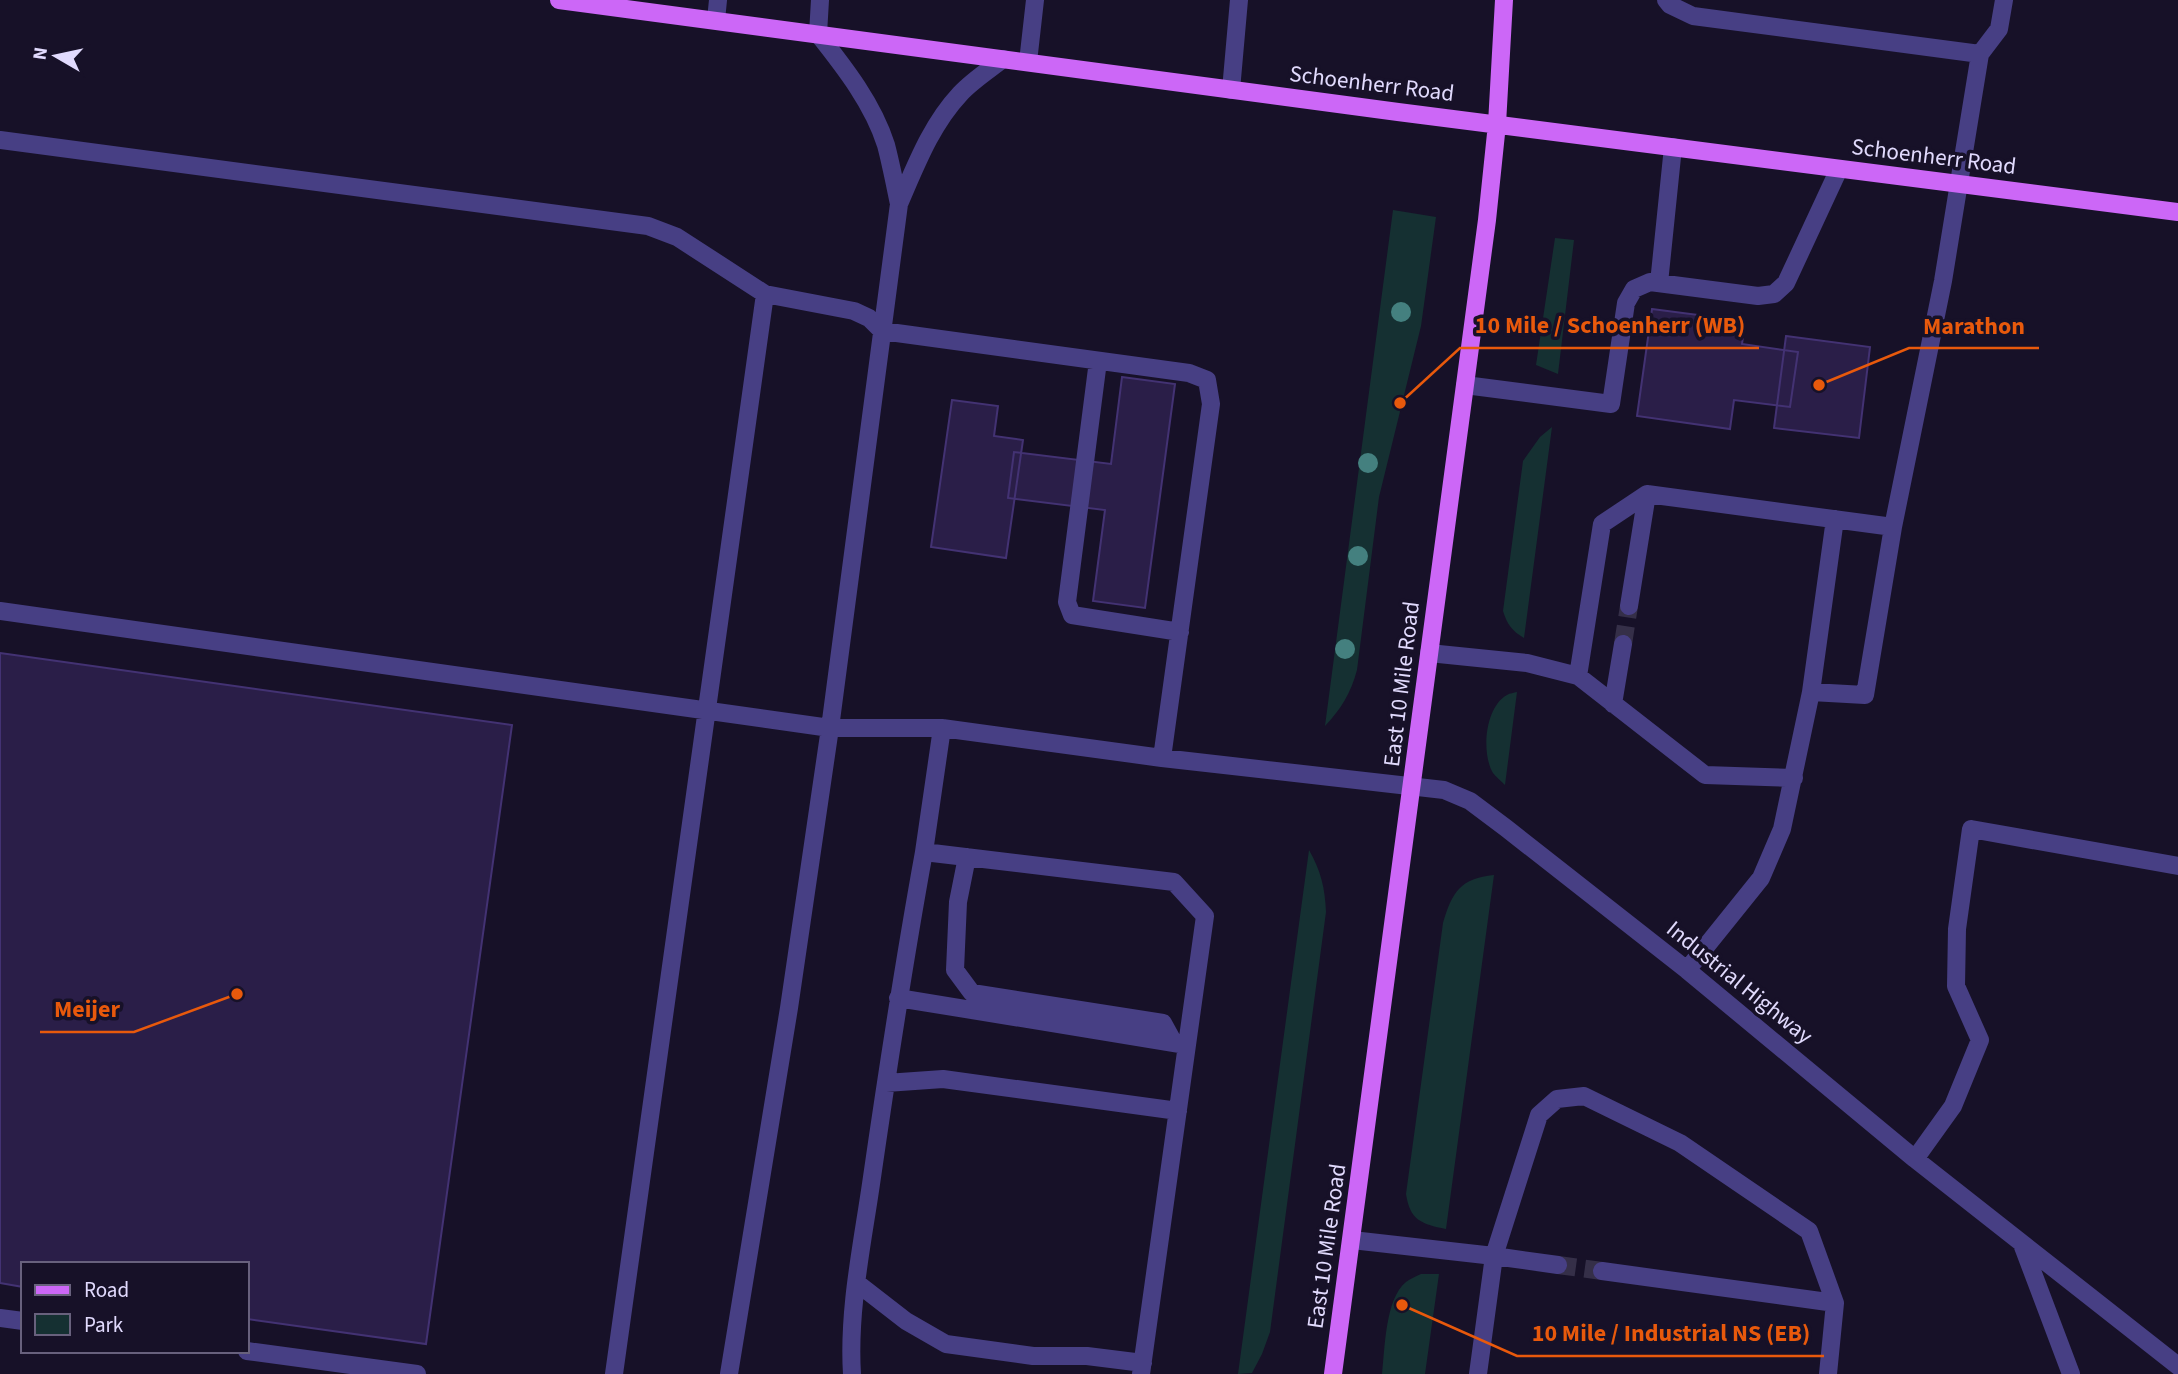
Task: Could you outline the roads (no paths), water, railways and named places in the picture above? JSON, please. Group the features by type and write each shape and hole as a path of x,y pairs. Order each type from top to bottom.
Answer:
{"main road":[{"name":"Schoenherr Road","path":"559,0 2178,212"},
{"name":"East 10 Mile Road","path":"1333,1374 1487,220 1497,124 1504,0"}],"street":[{"path":"716,20 718,0"},
{"path":"820,0 818,34 848,71 867,104 885,144 899,204"},
{"path":"1028,62 1035,0"},
{"path":"1231,90 1239,0"},
{"path":"1666,0 1670,5 1693,16 1980,54"},
{"path":"1811,692 1865,695 1893,527 1943,281 1980,54 1999,29 2004,0"},
{"path":"729,1374 789,1009 830,728 899,204 940,119 962,92 1003,59"},
{"path":"0,139 648,226 677,237 765,295 854,311 869,317 882,331 1189,373 1207,380 1211,404 1162,758"},
{"path":"1659,283 1673,147"},
{"path":"1465,385 1611,404 1626,303 1634,289 1650,282 1758,296 1774,294 1786,283 1839,169"},
{"path":"614,1374 765,295"},
{"path":"1098,361 1067,602 1072,615 1180,632"},
{"path":"1578,677 1602,524 1647,494 1893,527"},
{"path":"1629,606 1647,494"},
{"path":"1687,970 1761,878 1782,829 1811,692 1835,519"},
{"name":"Industrial Highway","path":"0,611 830,728 942,728 1162,758 1444,790 1470,801 1687,970 1914,1159 2178,1366"},
{"path":"1613,704 1623,644"},
{"path":"1429,653 1527,663 1578,677 1704,775 1794,778"},
{"path":"852,1374 850,1346 857,1283 898,998 924,852 942,728"},
{"path":"1914,1159 1953,1106 1980,1040 1956,986 1957,929 1971,829 2178,866"},
{"path":"857,1283 906,1321 946,1344 1033,1356 1087,1356 1142,1368 1178,1111 1181,1044 1205,916 1174,882 924,852"},
{"path":"967,857 958,902 955,970 972,993 1163,1023 1181,1044"},
{"path":"898,998 1181,1044"},
{"path":"886,1083 943,1079 1178,1111"},
{"path":"1478,1374 1494,1255 1539,1115 1558,1099 1584,1096 1679,1143 1809,1231 1835,1303 1828,1374"},
{"path":"1352,1240 1494,1255 1558,1265"},
{"path":"2022,1244 2071,1374"},
{"path":"1602,1271 1835,1303"},
{"path":"0,1318 21,1321"},
{"path":"248,1351 417,1374"}],"tunnel":[{"path":"1623,644 1629,606"},
{"path":"1558,1265 1602,1271"}],"place":[{"name":"Marathon","path":"1819,385"},
{"name":"10 Mile / Schoenherr (WB)","path":"1400,403"},
{"name":"Meijer","path":"237,994"},
{"name":"10 Mile / Industrial NS (EB)","path":"1402,1305"}]}
